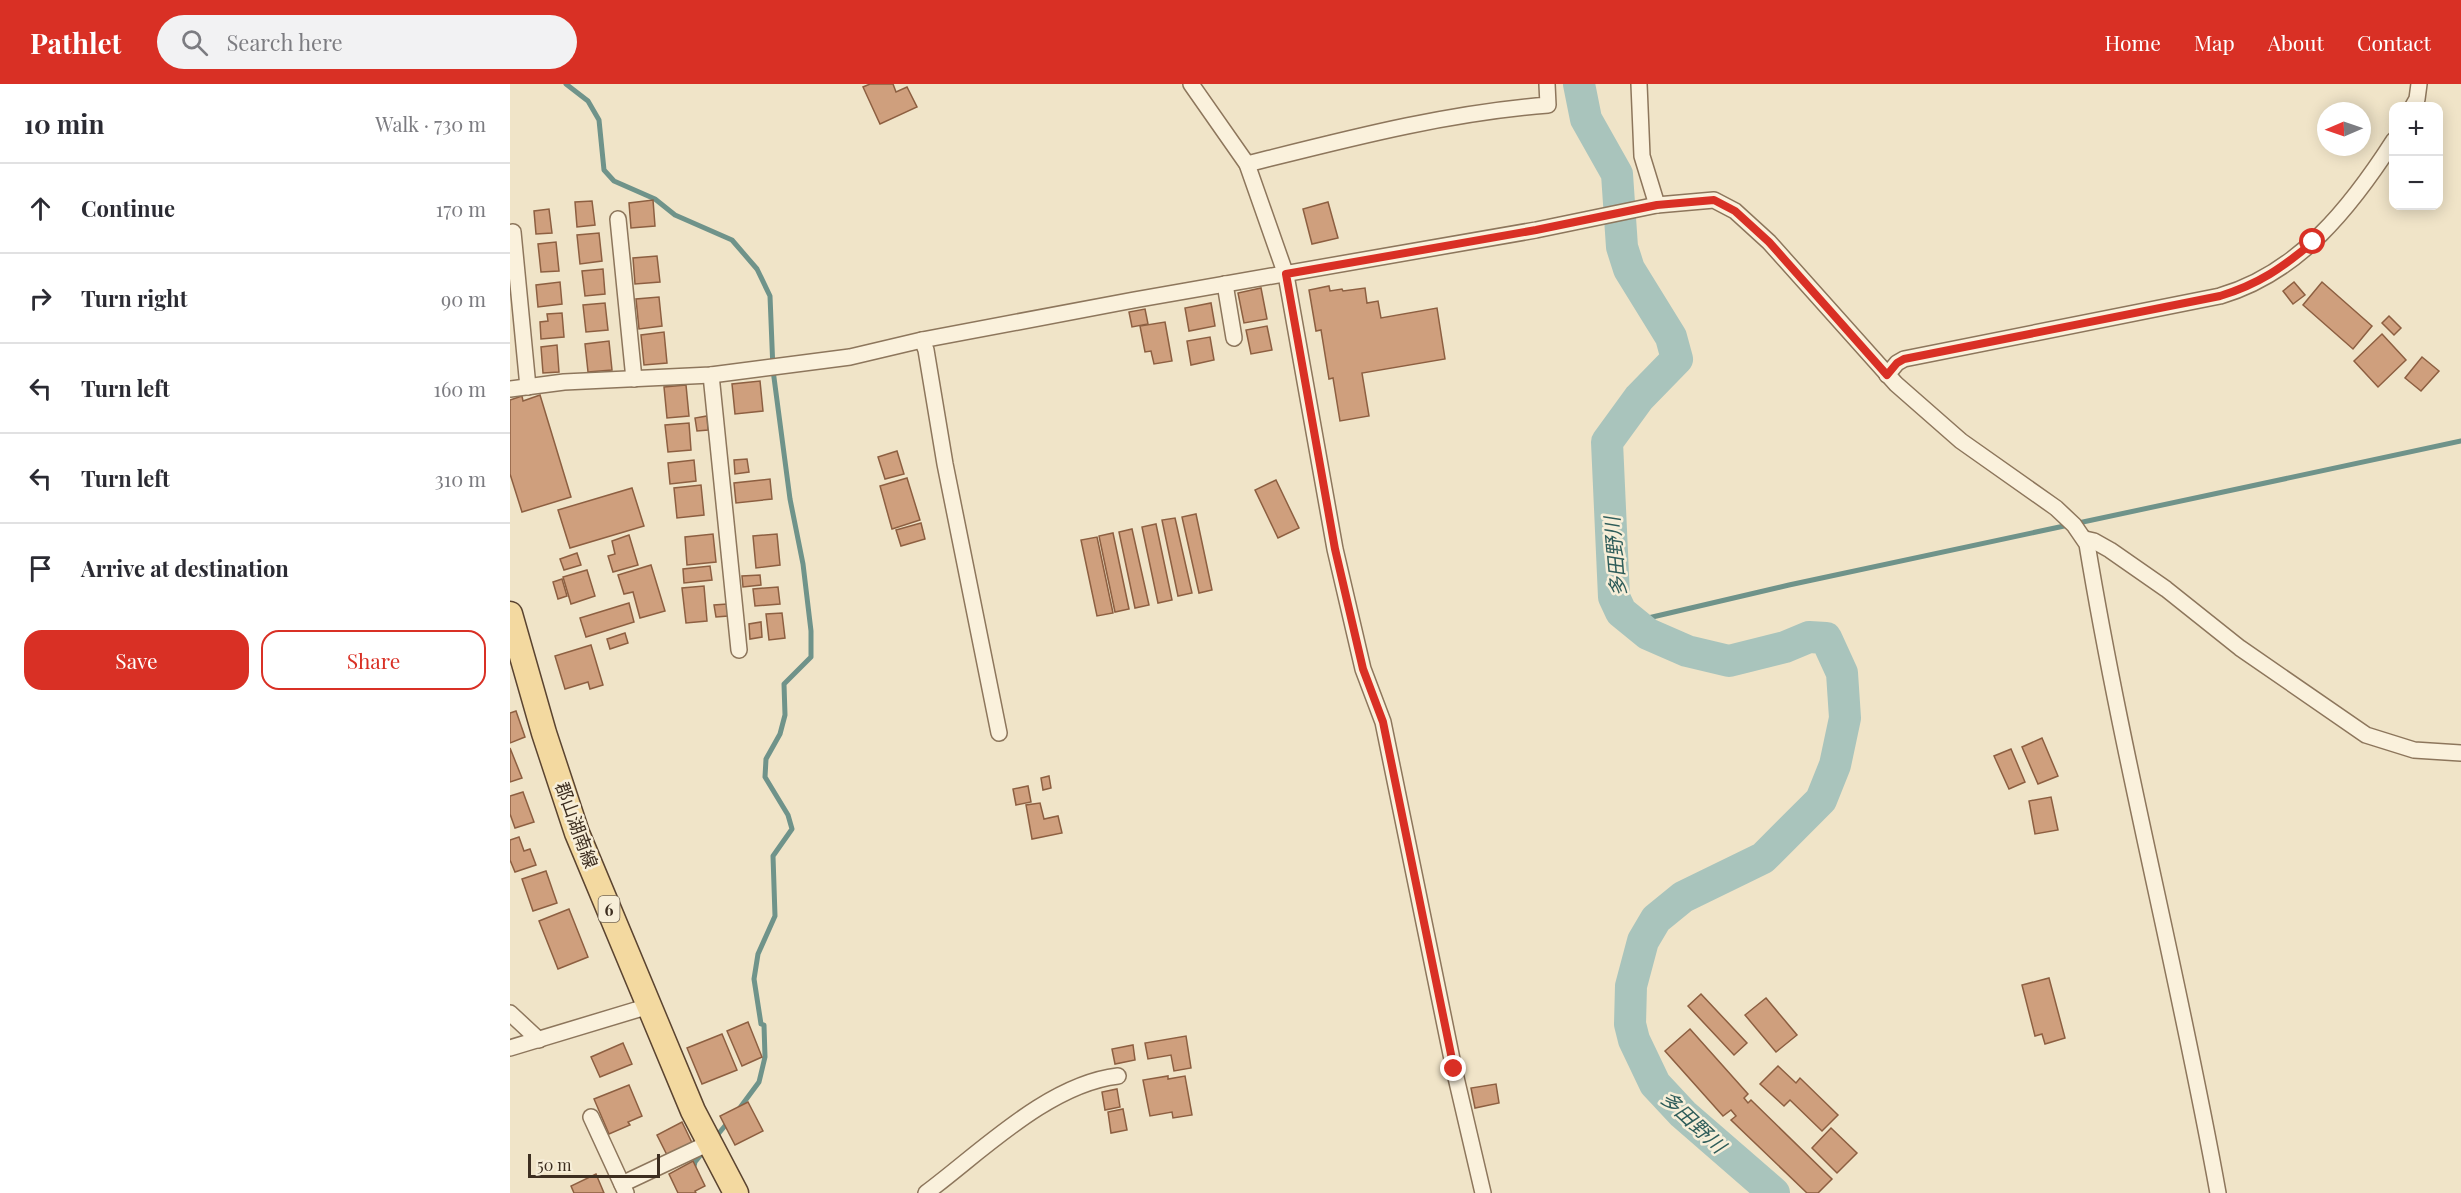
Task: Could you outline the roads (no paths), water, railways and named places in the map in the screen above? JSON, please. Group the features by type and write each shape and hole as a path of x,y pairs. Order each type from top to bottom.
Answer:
{"main road":[{"name":"郡山湖南線","path":"510,614 544,733 578,832 693,1112 736,1193"}],"street":[{"path":"1191,84 1247,164 1286,274 1335,549 1363,669 1383,722 1454,1069 1483,1193"},
{"path":"1247,164 1456,115 1548,105 1547,84"},
{"path":"1639,84 1642,156 1657,205"},
{"path":"2415,102 2419,84"},
{"path":"1887,375 1897,363 1904,359 2220,296 2245,288 2276,272 2328,228 2389,147"},
{"path":"510,389 711,375 850,357 922,340 1536,230 1657,205 1714,200 1735,211 1769,242 1887,375 1961,441 2056,508 2085,540 2218,1193"},
{"path":"618,219 634,379"},
{"path":"513,232 528,387"},
{"path":"1225,284 1234,338"},
{"path":"922,340 926,350 945,464 999,733"},
{"path":"711,375 739,650"},
{"path":"2085,540 2094,541 2110,550 2166,589 2240,648 2366,735 2414,750 2461,753"},
{"path":"510,1048 649,1006"},
{"path":"510,1013 539,1041"},
{"path":"926,1193 987,1142 1058,1097 1087,1082 1118,1076"},
{"path":"591,1117 624,1189 709,1143"}],"waterway":[{"path":"566,84 588,101 599,120 604,170 614,181 655,199 675,215 732,240 757,269 770,296 773,370 790,499 803,564 811,631 811,657 784,684 785,715 780,734 766,759 765,777 788,815 792,829 773,856 775,916 758,954 754,979 761,1024 764,1025 765,1057 759,1082 739,1109"},
{"name":"多田野川","path":"1579,84 1586,119 1617,174 1622,247 1629,269 1671,337 1677,359 1639,398 1607,442 1614,597 1621,612 1648,634 1687,651 1729,661 1785,647 1809,637 1826,638 1842,673 1845,718 1835,765 1821,800 1763,858 1683,897 1656,919 1643,941 1631,986 1630,1024 1634,1040 1655,1084 1683,1114 1774,1193"},
{"path":"1631,622 1789,585 2461,441"},
{"path":"714,1139 729,1121"},
{"path":"693,1171 695,1162 704,1151"}]}
